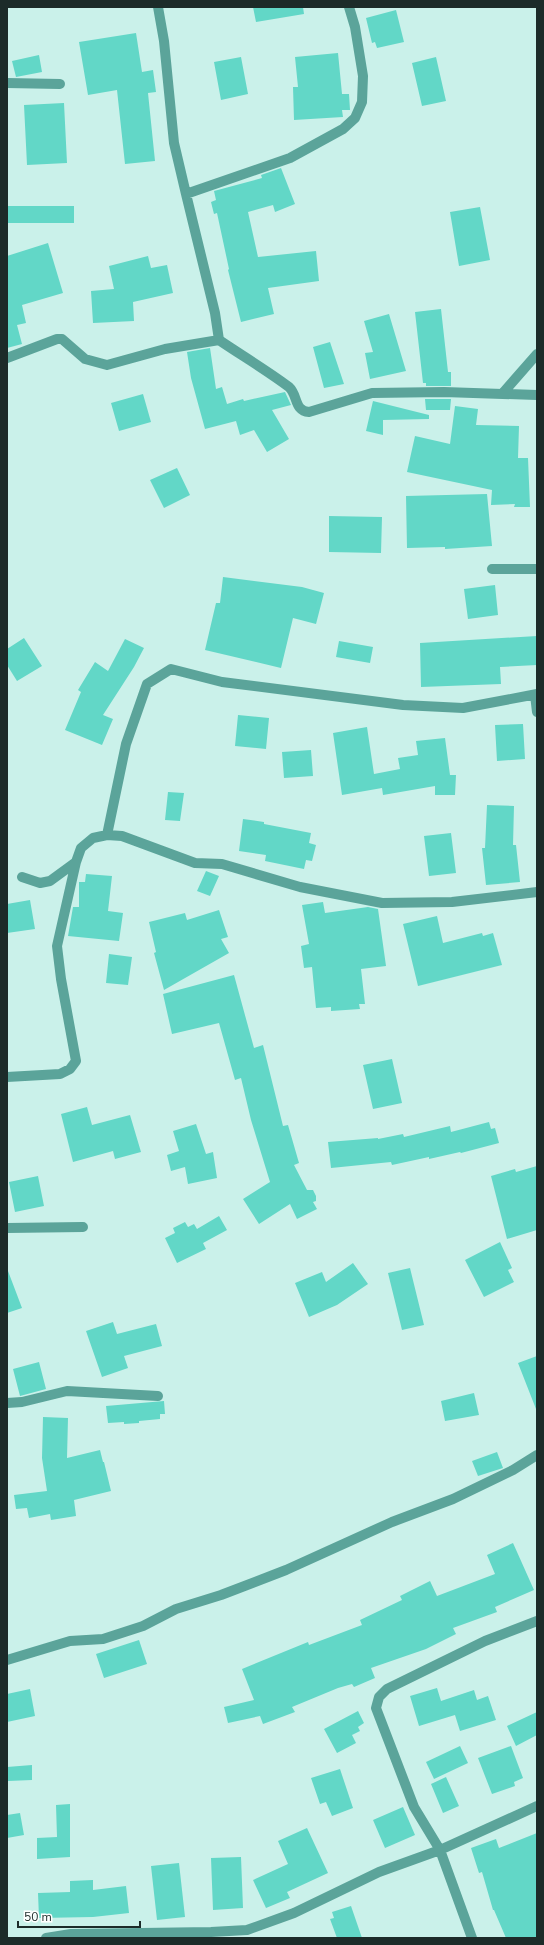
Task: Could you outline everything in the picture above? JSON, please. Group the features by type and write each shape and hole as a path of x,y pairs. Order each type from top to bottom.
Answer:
{"street":[{"path":"158,7 164,41 174,143 215,313 219,340"},
{"path":"186,194 290,158 343,128 355,118 362,102 363,76 355,27 349,7"},
{"path":"7,83 28,82 60,84"},
{"path":"7,358 57,339 62,339 85,359 107,365 165,349 219,340 289,388 299,409 303,412 309,412 372,393 444,392 537,395"},
{"path":"502,394 537,354"},
{"path":"492,569 537,569"},
{"path":"108,835 126,744 147,684 170,669 222,682 403,705 463,708 536,694 537,712"},
{"path":"7,1077 60,1074 70,1069 76,1061 61,979 57,946 76,862 81,848 92,838 108,835 122,836 195,863 222,864 300,887 382,903 452,902 537,892"},
{"path":"22,877 40,883 50,880 76,862"},
{"path":"7,1228 83,1227"},
{"path":"7,1403 22,1402 67,1391 158,1396"},
{"path":"7,1660 70,1641 103,1639 143,1626 176,1609 221,1595 286,1570 392,1522 453,1499 513,1470 537,1455"},
{"path":"472,1938 440,1850 414,1807 386,1739 376,1708 379,1697 387,1689 485,1641 537,1621"},
{"path":"46,1938 71,1934 211,1932 246,1934 294,1913 379,1872 440,1850 537,1806"}],"building":[{"path":"253,7 303,7 304,14 256,22"},
{"path":"396,10 404,42 377,48 375,42 372,43 366,18"},
{"path":"136,33 142,72 153,70 156,92 148,93 155,161 125,164 117,90 88,95 79,42"},
{"path":"338,53 342,94 349,94 350,110 342,110 343,117 294,120 293,87 298,87 295,57"},
{"path":"39,55 42,72 16,77 12,61"},
{"path":"241,57 248,94 221,100 214,62"},
{"path":"436,57 446,101 422,106 412,63"},
{"path":"64,103 67,163 27,165 24,105"},
{"path":"281,168 295,204 275,212 273,205 248,212 258,257 316,251 319,281 268,288 274,314 241,322 228,270 217,213 214,214 211,202 216,200 214,191 262,178 261,175"},
{"path":"8,206 74,206 74,223 7,223"},
{"path":"480,207 490,260 459,266 450,212"},
{"path":"48,243 63,293 22,305 26,323 17,325 22,344 7,348 7,256"},
{"path":"148,256 151,268 167,265 173,293 133,302 134,321 93,323 91,291 114,289 109,266"},
{"path":"441,309 448,372 451,372 451,386 426,386 426,383 423,383 415,312"},
{"path":"389,314 406,371 370,379 365,353 373,352 364,321"},
{"path":"330,342 344,384 324,388 313,347"},
{"path":"210,348 216,389 222,387 227,404 243,399 244,401 285,392 291,405 272,410 289,439 267,452 254,430 240,435 236,421 205,429 191,378 187,352"},
{"path":"143,394 151,422 119,431 111,403"},
{"path":"425,399 451,399 450,410 426,410"},
{"path":"373,401 429,415 429,419 383,420 383,435 366,431"},
{"path":"455,406 478,409 476,425 519,426 518,458 528,458 530,507 514,507 515,504 491,505 492,490 407,472 415,436 450,444"},
{"path":"177,468 190,495 164,508 150,480"},
{"path":"487,494 492,546 445,549 445,547 407,548 406,496"},
{"path":"329,516 382,517 381,553 329,552"},
{"path":"223,577 302,587 324,593 316,624 293,618 281,668 205,650 216,603 220,603"},
{"path":"495,585 498,615 468,619 464,589"},
{"path":"537,636 537,665 500,667 501,684 421,687 420,643"},
{"path":"24,638 42,666 17,681 7,665 7,649"},
{"path":"125,639 144,648 134,667 103,715 113,719 102,745 65,730 81,692 78,690 95,662 108,671"},
{"path":"339,641 373,647 370,663 336,657"},
{"path":"238,715 269,718 266,749 235,746"},
{"path":"523,724 525,759 497,761 495,725"},
{"path":"367,727 374,774 400,769 398,758 418,755 416,741 445,738 450,775 456,775 455,795 435,795 435,786 383,795 382,788 342,795 333,733"},
{"path":"311,750 313,776 284,778 282,752"},
{"path":"168,792 184,793 180,821 165,820"},
{"path":"487,805 514,806 513,845 516,845 520,882 486,885 482,848 485,848"},
{"path":"243,819 264,822 264,824 311,833 309,843 316,845 312,861 306,860 304,869 265,861 266,855 239,851"},
{"path":"451,833 456,873 429,876 424,836"},
{"path":"206,871 219,876 210,896 197,891"},
{"path":"86,874 112,876 108,911 123,913 119,941 68,936 73,907 79,907 79,882 85,882"},
{"path":"30,900 35,929 7,933 7,904"},
{"path":"323,902 325,913 368,907 378,909 386,966 361,969 365,1004 359,1004 360,1009 331,1011 331,1007 316,1008 312,967 304,968 301,946 309,944 302,905"},
{"path":"219,910 228,937 221,939 229,953 164,990 154,953 156,952 149,922 185,913 187,920"},
{"path":"437,916 443,943 482,933 483,936 493,933 502,965 418,986 403,924"},
{"path":"109,954 132,957 128,985 106,983"},
{"path":"234,975 254,1048 263,1045 283,1126 288,1125 299,1163 294,1165 307,1190 313,1190 316,1196 316,1201 313,1202 317,1209 297,1219 290,1204 259,1224 243,1199 270,1182 251,1120 241,1078 235,1080 219,1023 172,1034 163,994"},
{"path":"392,1059 402,1103 373,1109 363,1065"},
{"path":"87,1107 92,1125 130,1115 141,1152 115,1159 113,1151 73,1162 61,1114"},
{"path":"489,1122 491,1129 495,1128 499,1143 461,1153 429,1159 429,1157 392,1165 391,1162 331,1168 328,1142 378,1139 403,1134 404,1137 450,1126 451,1132"},
{"path":"196,1124 206,1154 213,1152 217,1178 188,1184 185,1167 171,1171 167,1155 179,1151 173,1131"},
{"path":"537,1166 537,1230 507,1239 491,1176 515,1169 516,1172"},
{"path":"38,1176 44,1206 15,1212 9,1182"},
{"path":"219,1216 227,1230 203,1243 206,1249 177,1263 165,1238 175,1233 173,1228 185,1222 188,1227 194,1224 197,1229"},
{"path":"500,1242 512,1268 508,1270 514,1282 484,1297 465,1260"},
{"path":"353,1263 368,1284 337,1305 309,1317 295,1283 322,1272 326,1282"},
{"path":"410,1268 424,1325 402,1330 388,1273"},
{"path":"7,1271 22,1308 7,1313"},
{"path":"113,1322 117,1334 156,1324 162,1346 124,1356 128,1368 102,1377 86,1331"},
{"path":"537,1356 537,1409 536,1409 518,1363"},
{"path":"39,1362 46,1389 20,1396 13,1369"},
{"path":"474,1393 479,1415 445,1421 441,1401"},
{"path":"164,1401 165,1414 160,1414 160,1419 139,1421 139,1423 108,1423 106,1406"},
{"path":"43,1417 68,1418 67,1458 100,1450 104,1462 111,1491 74,1500 76,1516 51,1520 50,1514 29,1518 27,1508 16,1509 14,1495 47,1491 42,1458"},
{"path":"497,1452 503,1468 478,1476 472,1461"},
{"path":"513,1543 534,1590 495,1607 497,1612 453,1628 456,1634 426,1649 371,1668 375,1678 354,1687 352,1684 338,1688 292,1707 295,1712 263,1724 260,1716 228,1723 224,1707 254,1700 242,1669 308,1642 309,1645 362,1625 360,1620 402,1600 400,1596 430,1581 437,1596 495,1574 487,1555"},
{"path":"139,1640 147,1664 104,1678 96,1654"},
{"path":"437,1688 441,1701 474,1690 477,1700 488,1696 496,1720 460,1731 455,1715 419,1726 410,1696"},
{"path":"30,1689 35,1716 7,1722 7,1694"},
{"path":"358,1711 364,1723 358,1727 360,1731 352,1735 356,1743 337,1753 324,1729"},
{"path":"537,1712 537,1735 516,1746 507,1726"},
{"path":"460,1746 468,1763 434,1779 426,1762"},
{"path":"511,1746 523,1778 514,1782 515,1786 492,1794 478,1758"},
{"path":"32,1765 32,1780 8,1781 7,1767"},
{"path":"340,1769 353,1808 332,1816 326,1802 320,1804 311,1778"},
{"path":"446,1777 459,1806 443,1813 431,1784"},
{"path":"70,1804 70,1857 37,1859 37,1838 57,1837 56,1805"},
{"path":"403,1807 415,1835 385,1848 373,1820"},
{"path":"20,1813 24,1835 7,1838 7,1815"},
{"path":"307,1828 328,1873 287,1892 290,1898 266,1908 253,1880 288,1864 278,1841"},
{"path":"537,1833 537,1938 506,1938 493,1910 482,1872 479,1873 471,1848 496,1839 499,1848"},
{"path":"241,1857 243,1908 213,1910 211,1858"},
{"path":"179,1863 185,1917 157,1920 151,1866"},
{"path":"93,1880 93,1890 126,1886 129,1913 93,1917 39,1918 38,1893 70,1892 70,1881"},
{"path":"351,1906 362,1938 337,1938 330,1919 334,1918 332,1912"}]}
